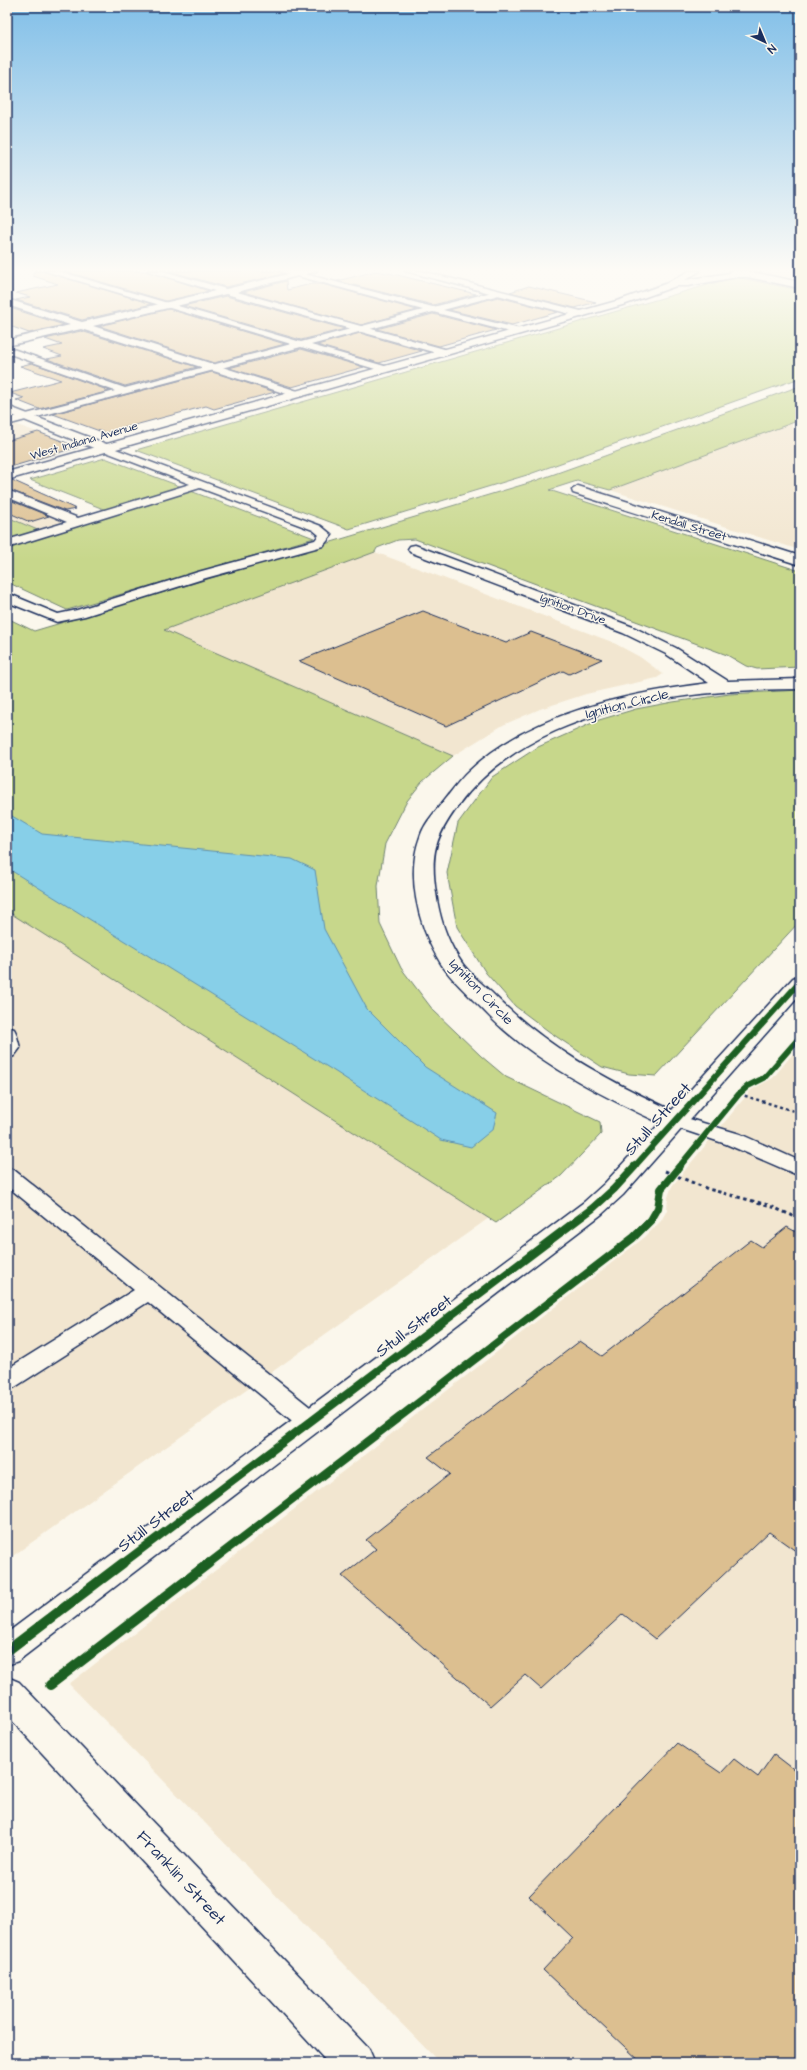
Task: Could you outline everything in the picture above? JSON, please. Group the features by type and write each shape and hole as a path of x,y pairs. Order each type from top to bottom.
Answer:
{"street":[{"path":"214,368 297,394"},
{"name":"West Indiana Avenue","path":"7,476 390,368"},
{"path":"7,409 105,448"},
{"name":"Kendall Street","path":"578,490 800,561"},
{"name":"Ignition Drive","path":"415,549 628,630 671,651 722,685"},
{"name":"Ignition Circle","path":"676,1121 604,1086 532,1040 510,1024 467,981 447,958 434,926 427,894 424,864 428,839 440,817 467,782 480,770 528,738 558,724 619,704 676,692 722,685 800,684"},
{"name":"Stull Street","path":"7,1650 593,1208 614,1190 800,982"},
{"name":"Franklin Street","path":"7,1692 355,2063"}],"lane":[{"path":"58,368 125,391"},
{"path":"7,422 214,368"},
{"path":"380,368 385,369"},
{"path":"7,597 57,618 80,613 202,576 319,543 326,535 317,528 105,448"},
{"path":"7,544 201,484"},
{"path":"7,493 77,522"},
{"path":"7,1033 10,1048 7,1052"},
{"path":"676,1121 732,1139 800,1169"},
{"path":"7,1175 311,1422"},
{"path":"7,1381 149,1291"}],"path":[{"path":"708,1131 741,1092 800,1113"},
{"path":"659,1168 708,1189 768,1205 800,1219"}],"shaded area":[{"path":"12,423 78,447 29,462 7,453 7,424"},
{"path":"792,423 792,428 800,436 800,550 610,490"},
{"path":"7,496 69,522 40,531 7,517"},
{"path":"375,552 612,642 640,657 663,674 657,678 586,694 540,709 503,725 453,756 163,630"},
{"path":"7,911 489,1218 7,1560"},
{"path":"800,1045 800,2063 440,2063 69,1684 645,1237 661,1221 667,1210 668,1197 672,1186 751,1090 773,1078"}],"green space":[{"path":"421,368 800,368 800,378 527,475 349,529 136,450"},
{"path":"800,386 800,420 610,490 577,481 549,490 800,571 800,667 757,669 746,666 727,655 415,539 398,540 377,548 375,552 164,630 453,756 422,782 407,801 385,844 378,886 380,924 401,968 433,1010 481,1056 506,1077 600,1122 601,1134 561,1176 496,1223 7,911 7,618 34,631 532,482"},
{"path":"105,458 182,487 106,510 30,480"},
{"path":"188,490 314,538 67,610 7,582 7,546"},
{"path":"7,517 40,531 7,542"},
{"path":"800,690 800,921 656,1076 629,1074 602,1067 551,1033 515,1006 486,973 457,927 447,873 458,823 492,777 538,747 599,720 636,709 673,702 730,694"}],"water":[{"path":"7,813 42,834 292,859 315,870 324,929 367,1009 425,1067 497,1113 493,1129 471,1147 441,1140 334,1071 7,868"}],"building":[{"path":"25,368 45,368 110,391 39,409 16,400 24,398 10,393 61,380"},
{"path":"72,368 195,368 125,386"},
{"path":"229,368 231,368 362,368 292,387"},
{"path":"212,372 275,392 214,409 206,406 105,433 53,414"},
{"path":"38,432 78,447 7,468 7,441"},
{"path":"12,480 76,509 65,511 7,489 7,481"},
{"path":"7,499 49,516 30,522 7,512"},
{"path":"423,611 506,643 531,632 602,659 569,674 563,671 446,726 299,661"},
{"path":"787,1227 800,1234 800,1554 769,1532 655,1639 623,1614 541,1689 525,1675 490,1706 342,1576 376,1549 366,1540 450,1474 428,1457 580,1341 602,1356 751,1240 762,1247"},
{"path":"677,1743 721,1773 734,1759 758,1777 774,1754 800,1774 800,2063 642,2063 543,1970 573,1938 529,1896"}],"cycle path":[{"path":"7,1651 593,1208 614,1189 800,982"},
{"path":"50,1685 633,1238 651,1220 658,1208 661,1189 739,1094 748,1086 764,1078 800,1037"}]}
